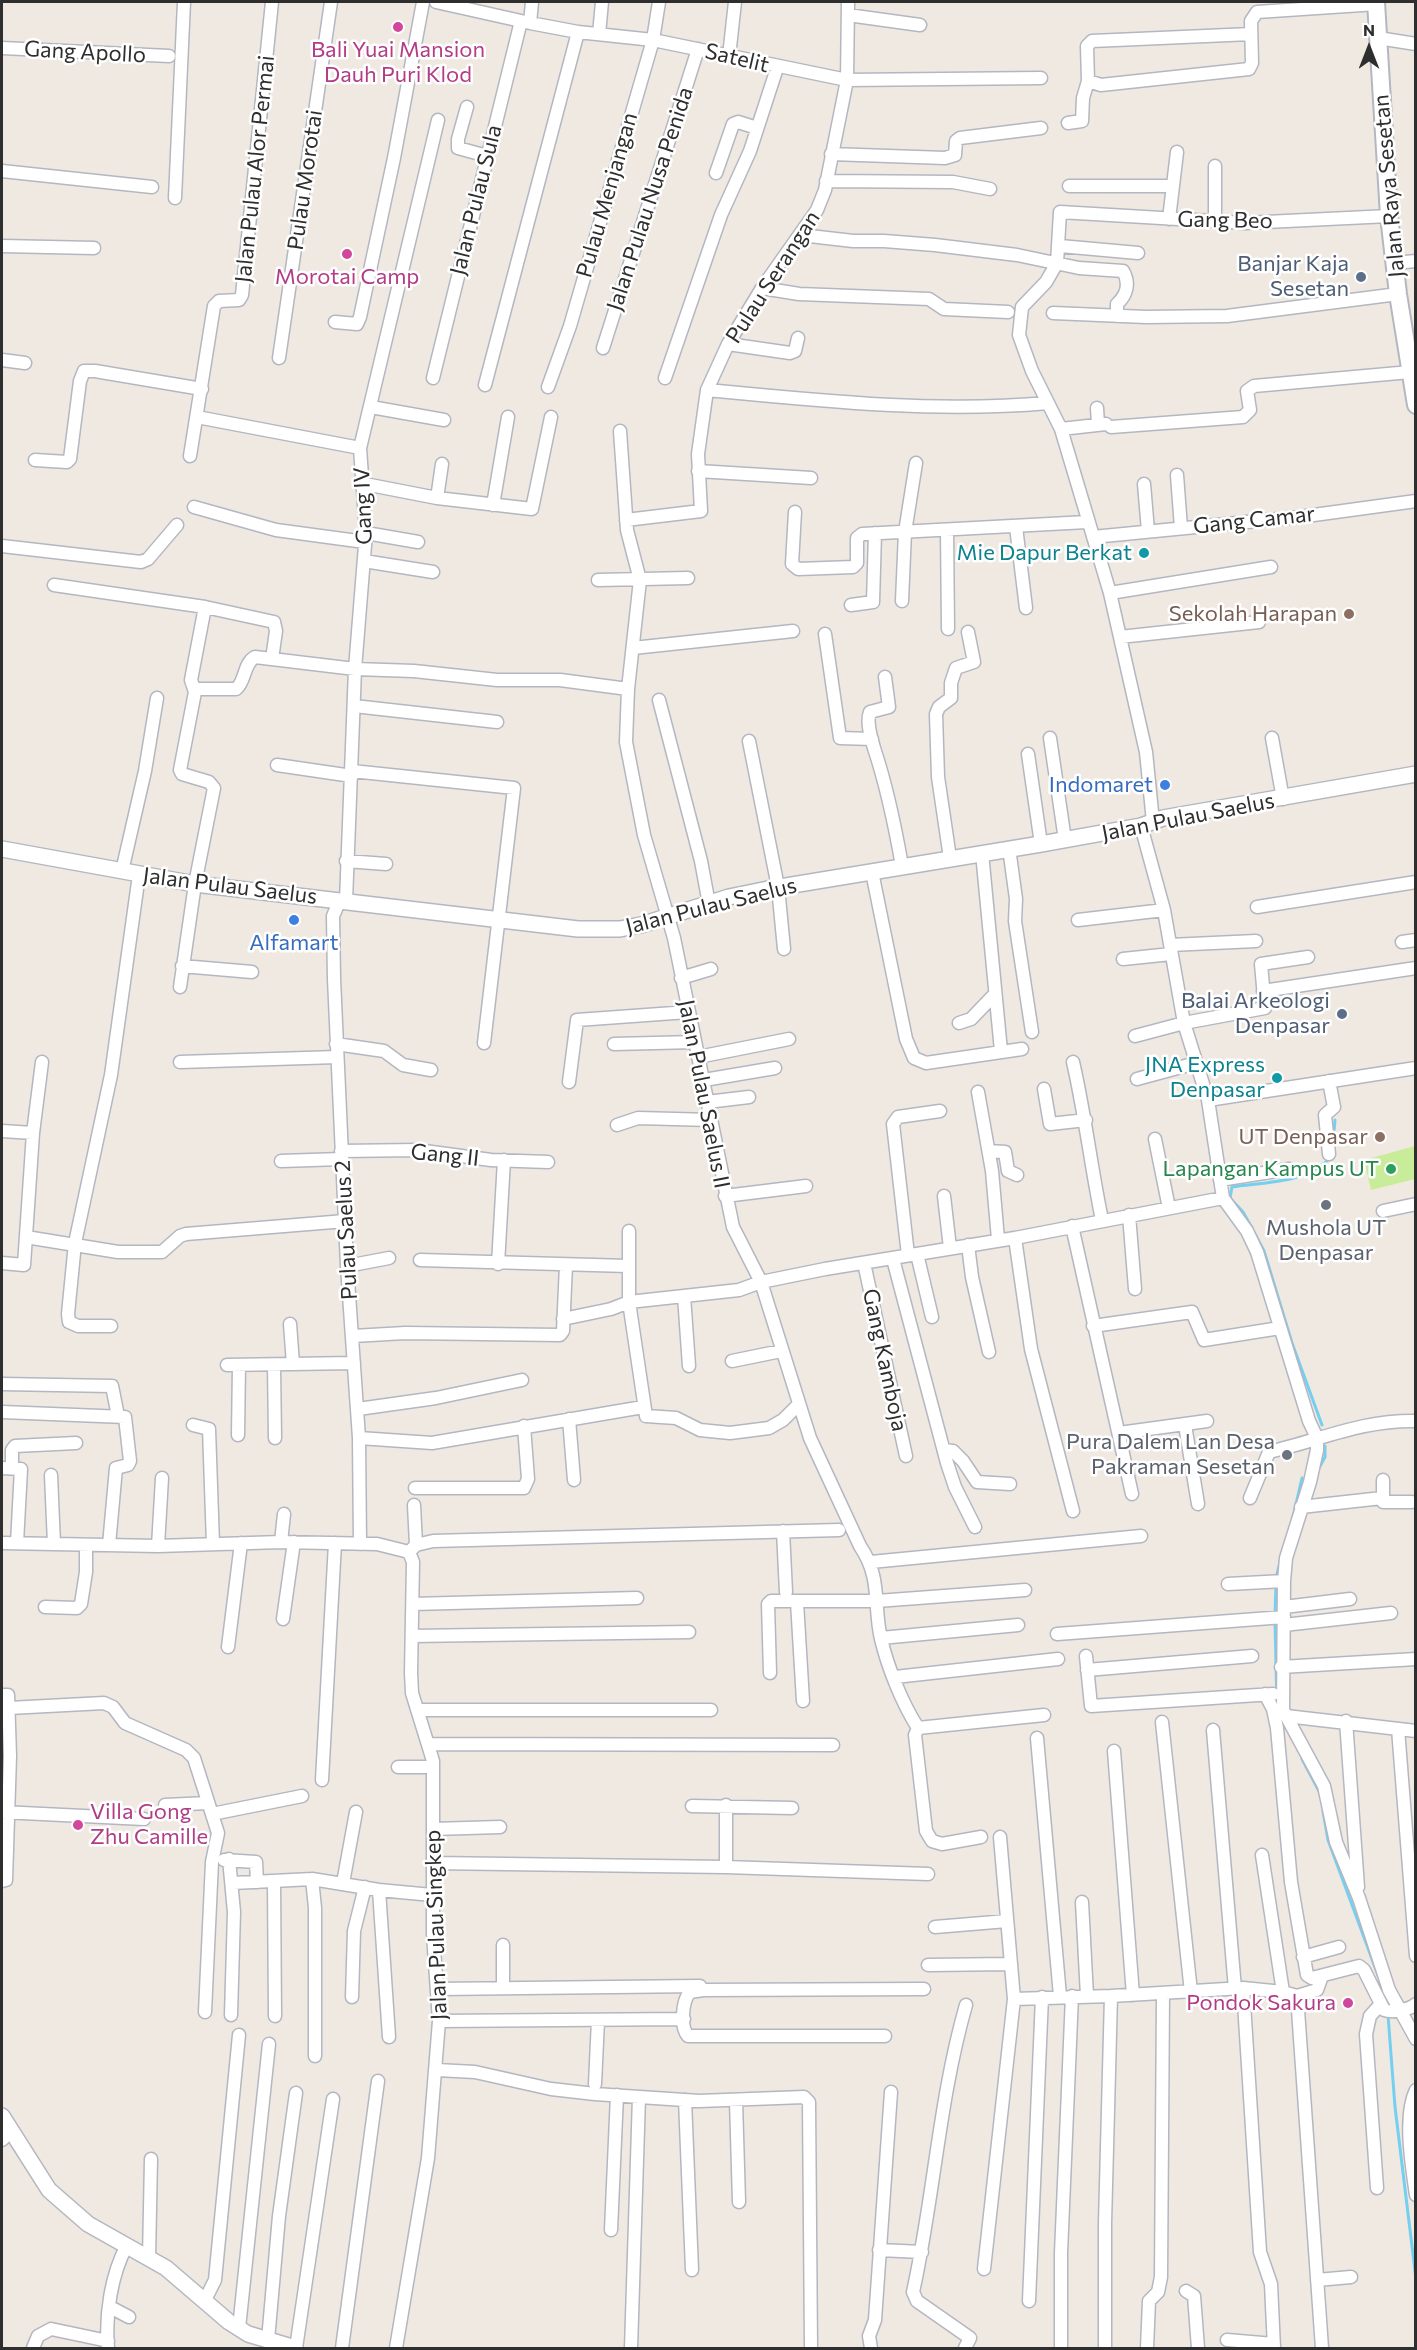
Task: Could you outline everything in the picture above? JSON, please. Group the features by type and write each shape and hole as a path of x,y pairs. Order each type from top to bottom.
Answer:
{"main road":[{"name":"Jalan Raya Sesetan","path":"1376,3 1389,216 1398,294 1411,344 1410,372 1416,405"}],"street":[{"path":"175,198 184,2"},
{"name":"Jalan Pulau Alor Permai","path":"190,456 214,306 217,302 235,301 242,295 272,2"},
{"name":"Pulau Morotai","path":"279,358 331,2"},
{"path":"335,322 357,324 360,317 394,158 423,2"},
{"name":"Satelit","path":"436,2 469,5 526,22 578,32 652,40 777,68 847,80 1041,78"},
{"name":"Jalan Pulau Sula","path":"433,378 487,156 532,2"},
{"path":"599,34 602,2"},
{"name":"Pulau Menjangan","path":"548,387 570,326 652,40 659,2"},
{"path":"729,56 735,2"},
{"name":"Pulau Serangan","path":"626,520 698,513 701,504 698,471 707,390 728,344 762,288 817,210 826,181 847,80 848,2"},
{"path":"1088,81 1101,85 1249,69 1251,66 1251,21 1257,12 1376,3"},
{"path":"848,15 920,25"},
{"path":"485,385 578,32"},
{"path":"1068,123 1082,121 1083,98 1088,81 1087,46 1092,41 1251,34"},
{"path":"1378,38 1416,44"},
{"name":"Gang Apollo","path":"2,48 169,56"},
{"name":"Jalan Pulau Nusa Penida","path":"603,348 698,50"},
{"path":"665,378 721,215 738,182 777,68"},
{"path":"467,107 458,139 458,148 487,156"},
{"name":"Gang IV","path":"343,900 352,773 355,669 365,537 364,484 360,448 438,120"},
{"path":"716,172 733,124 738,122 758,128"},
{"path":"831,154 945,158 955,155 956,141 960,138 1041,128"},
{"path":"1169,219 1177,152"},
{"path":"1215,166 1215,222"},
{"path":"2,171 152,187"},
{"path":"826,181 953,182 990,189"},
{"path":"1069,186 1173,186"},
{"name":"Gang Beo","path":"1060,246 1060,212 1215,222 1278,222 1389,216"},
{"path":"801,235 853,241 876,240 935,245 1123,271 1127,289 1124,298 1118,304 1117,316"},
{"path":"2,246 94,248"},
{"path":"1138,253 1060,246 1057,263 1046,282 1024,303 1018,324 1023,351 1061,429 1110,593 1146,752 1147,824 1184,1023 1208,1100 1223,1198 1247,1231 1257,1252 1309,1421 1317,1438 1310,1482 1279,1581 1281,1667 1274,1694 1273,1709 1277,1728 1291,1882 1303,1957 1309,1978 1352,1966 1362,1967 1391,2009 1416,2038"},
{"path":"1394,263 1416,261"},
{"path":"762,288 800,294 929,299 944,309 1008,312"},
{"path":"1053,314 1117,316 1253,314 1398,294"},
{"path":"728,344 790,354 795,351 798,338"},
{"path":"2,360 25,363"},
{"path":"35,460 67,462 70,459 80,381 84,371 95,370 202,389"},
{"path":"1061,429 1243,417 1250,410 1248,389 1254,386 1410,372"},
{"path":"707,390 902,407 1011,406 1048,403"},
{"path":"371,407 444,420"},
{"path":"1097,408 1105,425"},
{"path":"197,417 360,448"},
{"path":"494,505 508,417"},
{"path":"364,484 437,498 527,510 534,506 551,417"},
{"name":"Jalan Pulau Saelus II","path":"620,431 626,520 640,580 628,689 626,742 644,835 668,917 704,1080 725,1196 739,1242 761,1282 798,1405 860,1546 871,1562 881,1638 894,1677 918,1728"},
{"path":"902,601 904,532 916,463"},
{"path":"437,498 442,464"},
{"path":"698,471 812,478"},
{"path":"1177,475 1181,528"},
{"path":"1144,484 1148,531"},
{"name":"Gang Camar","path":"1093,537 1299,517 1416,501"},
{"path":"194,507 267,528 418,542"},
{"path":"795,512 792,564 798,569 853,567 857,563 857,538 875,533 1087,522"},
{"path":"2,546 141,562 148,559 177,525"},
{"path":"1016,527 1026,608"},
{"path":"947,530 948,629"},
{"path":"851,605 873,602 875,533"},
{"path":"364,561 434,572"},
{"path":"1110,593 1200,576 1271,567"},
{"path":"598,580 688,578"},
{"path":"54,585 205,607 274,622 276,631 272,659"},
{"path":"180,987 195,884 214,788 210,782 181,772 195,692 191,680 205,607"},
{"path":"1120,637 1259,622"},
{"path":"633,648 794,631"},
{"path":"950,858 938,777 936,714 939,707 951,698 951,683 956,668 974,662 968,632"},
{"path":"825,634 840,738 872,739"},
{"path":"195,692 198,689 236,689 241,684 250,659 272,659 355,669 414,671 497,680 560,680 628,689"},
{"path":"885,677 890,704 888,709 869,713 872,739 889,797 902,866"},
{"path":"122,871 145,771 157,698"},
{"path":"659,700 701,861 709,903"},
{"path":"354,706 497,722"},
{"path":"1050,738 1065,840"},
{"path":"1272,738 1283,799"},
{"path":"749,741 778,887 784,949"},
{"path":"1028,754 1041,844"},
{"path":"277,765 514,788 484,1043"},
{"name":"Jalan Pulau Saelus","path":"2,849 195,884 597,930 620,929 668,917 709,903 778,887 1065,840 1416,774"},
{"path":"1009,848 1016,898 1015,921 1032,1032"},
{"path":"982,853 1001,1051"},
{"path":"346,861 386,864"},
{"path":"872,872 906,1039 914,1058 926,1063 1022,1049"},
{"path":"111,1326 78,1326 69,1322 75,1243 111,1075 139,875"},
{"path":"1257,907 1416,882"},
{"name":"Pulau Saelus 2","path":"323,898 333,916 346,1266 358,1409 360,1544"},
{"name":"Pulau Saelus 2","path":"333,916 343,900"},
{"path":"1078,920 1164,910"},
{"path":"1402,942 1416,940"},
{"path":"1124,959 1171,950 1256,941"},
{"path":"1135,1036 1184,1023 1264,1008 1261,964 1308,957"},
{"path":"183,966 252,972"},
{"path":"1263,991 1416,968"},
{"path":"681,978 711,969"},
{"path":"958,1023 971,1018 995,994"},
{"path":"569,1082 577,1020 688,1012"},
{"path":"698,1057 789,1039"},
{"path":"614,1044 695,1042"},
{"path":"180,1062 337,1051 384,1051 403,1065 431,1070"},
{"path":"2,1263 24,1265 33,1133 42,1062"},
{"path":"1073,1062 1086,1120 1092,1170 1102,1220"},
{"path":"1137,1079 1196,1063"},
{"path":"704,1080 775,1068"},
{"path":"1208,1100 1416,1068"},
{"path":"1329,1082 1334,1107 1325,1114 1329,1154"},
{"path":"1044,1089 1050,1124 1086,1120"},
{"path":"978,1092 989,1152 998,1239"},
{"path":"707,1102 749,1097"},
{"path":"932,1317 913,1255 893,1124 898,1117 940,1111"},
{"path":"616,1125 638,1118 711,1120"},
{"path":"2,1131 33,1133"},
{"path":"1155,1139 1170,1208"},
{"name":"Gang II","path":"280,1161 417,1150 504,1160 548,1162"},
{"path":"989,1152 1005,1152 1008,1171 1017,1175"},
{"path":"498,1264 504,1160"},
{"path":"1220,1180 1289,1169"},
{"path":"725,1196 806,1186"},
{"path":"944,1196 950,1248"},
{"path":"563,1319 611,1309 629,1302 739,1290 761,1282 998,1239 1015,1238 1223,1198"},
{"path":"1383,1211 1416,1204"},
{"path":"1129,1215 1136,1289"},
{"path":"26,1237 75,1243 118,1252 162,1252 180,1236 186,1234 345,1221"},
{"path":"1072,1226 1132,1494"},
{"path":"629,1231 629,1302 643,1407 647,1417 676,1418 700,1430 730,1433 770,1428 783,1420 798,1405"},
{"path":"1015,1238 1031,1349 1073,1512"},
{"path":"968,1245 972,1277 989,1352"},
{"path":"346,1266 389,1258"},
{"path":"893,1258 955,1487 975,1527"},
{"path":"420,1260 628,1266"},
{"name":"Gang Kamboja","path":"864,1263 906,1456"},
{"path":"353,1336 405,1333 560,1335 563,1331 566,1265"},
{"path":"684,1296 689,1366"},
{"path":"1093,1326 1192,1312 1204,1340 1280,1328"},
{"path":"290,1324 293,1364"},
{"path":"732,1361 781,1351"},
{"path":"238,1435 233,1365 354,1363"},
{"path":"274,1365 275,1438"},
{"path":"358,1409 436,1398 522,1380"},
{"path":"2,1383 112,1386 118,1416"},
{"path":"359,1438 432,1443 643,1407"},
{"path":"2,1412 118,1416 126,1419 130,1461 126,1465 118,1466 116,1470 109,1545"},
{"path":"568,1419 574,1480"},
{"path":"1119,1433 1207,1421"},
{"path":"1250,1498 1269,1452 1294,1447 1374,1422 1416,1421"},
{"path":"193,1425 209,1429 213,1544"},
{"path":"1185,1425 1198,1504"},
{"path":"415,1488 525,1488 528,1479 524,1426"},
{"path":"17,1543 21,1470 7,1468 12,1450 15,1446 76,1443"},
{"path":"944,1450 953,1451 977,1482 1010,1484"},
{"path":"51,1476 54,1544"},
{"path":"158,1545 162,1478"},
{"path":"1383,1480 1382,1498 1386,1503 1412,1502"},
{"path":"1301,1507 1382,1498"},
{"name":"Jalan Pulau Singkep","path":"396,2349 428,2158 437,2070 439,2021 432,1895 433,1767 429,1744 417,1710 411,1673 414,1505"},
{"path":"283,1619 287,1542 284,1514"},
{"path":"2,1543 158,1545 287,1542 386,1544 413,1549 433,1541 839,1530"},
{"path":"783,1531 786,1593"},
{"path":"871,1562 1141,1536"},
{"path":"228,1647 241,1543"},
{"path":"322,1780 335,1543"},
{"path":"45,1607 80,1606 86,1572 86,1545"},
{"path":"1228,1584 1279,1581"},
{"path":"770,1673 768,1603 877,1601 1025,1590"},
{"path":"413,1604 637,1598"},
{"path":"1280,1617 1350,1599"},
{"path":"797,1602 803,1701"},
{"path":"1057,1634 1280,1617 1391,1613"},
{"path":"881,1638 1018,1625"},
{"path":"412,1636 689,1632"},
{"path":"1086,1656 1089,1703 1094,1706 1274,1694"},
{"path":"1087,1670 1252,1656"},
{"path":"894,1677 1058,1659"},
{"path":"1281,1667 1416,1659"},
{"path":"1274,1694 1324,1786 1336,1842 1359,1898 1389,1990 1391,2009"},
{"path":"2,1695 8,1695 9,1708 4,1812 6,1880 2,1881"},
{"path":"9,1708 109,1705 125,1723 190,1753 210,1808 218,1840 212,1862 205,2012"},
{"path":"417,1710 711,1710"},
{"path":"981,1837 942,1844 932,1841 926,1831 915,1735 918,1728 1044,1715"},
{"path":"1286,1716 1346,1721 1416,1731"},
{"path":"1346,1721 1356,1830 1359,1898"},
{"path":"1162,1722 1191,1992"},
{"path":"1398,1729 1416,1956"},
{"path":"1213,1730 1239,1988 1260,2252 1271,2284 1274,2346 1227,2340"},
{"path":"1037,1738 1066,1996 1061,2349"},
{"path":"429,1744 833,1745"},
{"path":"1114,1751 1133,1995"},
{"path":"398,1767 433,1767"},
{"path":"165,1805 210,1808 302,1796"},
{"path":"726,1805 726,1866"},
{"path":"692,1806 792,1808"},
{"path":"4,1812 144,1819"},
{"path":"343,1883 349,1840 356,1812"},
{"path":"433,1829 500,1827"},
{"path":"984,2269 1014,1999 1000,1837"},
{"path":"1262,1855 1282,1992"},
{"path":"212,1862 229,1859 255,1862 257,1882"},
{"path":"229,1859 233,1883 231,2014"},
{"path":"432,1863 726,1866 928,1874"},
{"path":"312,1879 315,1908 315,2056"},
{"path":"233,1883 312,1879 379,1890 432,1895"},
{"path":"274,1882 275,2016"},
{"path":"352,1997 354,1931 365,1887"},
{"path":"379,1890 389,2037"},
{"path":"1082,1902 1087,1996"},
{"path":"935,1928 1007,1921"},
{"path":"503,1945 504,1988"},
{"path":"1303,1957 1339,1947"},
{"path":"928,1965 1010,1964"},
{"path":"1014,1999 1163,1994 1239,1988 1282,1992 1297,1996 1314,1993 1322,1976"},
{"path":"438,1989 729,1986"},
{"path":"885,2036 691,2036 686,2034 684,2019 686,1997 690,1992 924,1989"},
{"path":"1147,2349 1149,2301 1158,2292 1161,2277 1163,1994"},
{"path":"1105,2349 1105,2223 1111,1996"},
{"path":"1297,1996 1322,2349"},
{"path":"1029,2301 1042,1997"},
{"path":"1377,2188 1366,2034 1370,2016 1416,2004"},
{"path":"965,2349 970,2338 912,2296 922,2252 945,2091 966,2005"},
{"path":"439,2021 684,2019"},
{"path":"594,2084 598,2020"},
{"path":"205,2300 215,2280 239,2036"},
{"path":"239,2328 269,2044"},
{"path":"437,2070 475,2072 574,2092 639,2097 736,2101 801,2096 809,2102 811,2349"},
{"path":"342,2349 378,2081"},
{"path":"1416,2090 1411,2116 1410,2147 1416,2195"},
{"path":"268,2340 279,2216 296,2092"},
{"path":"871,2349 869,2336 875,2320 891,2092"},
{"path":"611,2230 617,2095"},
{"path":"631,2349 639,2097"},
{"path":"2,2116 6,2136 49,2190 88,2224 124,2249 149,2258 239,2328 295,2349 333,2099"},
{"path":"685,2100 692,2270"},
{"path":"736,2101 739,2202"},
{"path":"149,2258 151,2159"},
{"path":"33,2349 38,2336 51,2329 108,2345 110,2307 117,2266 124,2249"},
{"path":"879,2250 922,2252"},
{"path":"1317,2280 1352,2277"},
{"path":"1186,2291 1194,2296 1198,2349"},
{"path":"110,2307 129,2318"}],"green space":[{"name":"Lapangan Kampus UT","path":"1415,1146 1415,1179 1371,1190 1364,1160"}],"waterway":[{"path":"1333,1142 1335,1120"},
{"path":"1252,1228 1243,1212 1230,1198 1232,1187 1299,1177 1322,1166 1331,1157"},
{"path":"1255,1234 1264,1251 1292,1343 1322,1425"},
{"path":"1319,1468 1325,1457 1325,1446"},
{"path":"1293,1517 1302,1478"},
{"path":"1276,1578 1281,1558"},
{"path":"1275,1614 1276,1585"},
{"path":"1275,1621 1277,1707"},
{"path":"1302,1759 1320,1793"},
{"path":"1323,1811 1328,1840 1382,1986"},
{"path":"1388,2015 1395,2107 1416,2279"}],"place":[{"name":"Bali Yuai Mansion Dauh Puri Klod","path":"398,27"},
{"name":"Morotai Camp","path":"347,254"},
{"name":"Banjar Kaja Sesetan","path":"1361,277"},
{"name":"Mie Dapur Berkat","path":"1144,553"},
{"name":"Sekolah Harapan","path":"1349,614"},
{"name":"Indomaret","path":"1165,785"},
{"name":"Alfamart","path":"294,920"},
{"name":"Balai Arkeologi Denpasar","path":"1342,1014"},
{"name":"JNA Express Denpasar","path":"1277,1078"},
{"name":"UT Denpasar","path":"1380,1137"},
{"name":"Lapangan Kampus UT","path":"1391,1169"},
{"name":"Mushola UT Denpasar","path":"1326,1205"},
{"name":"Pura Dalem Lan Desa Pakraman Sesetan","path":"1287,1455"},
{"name":"Villa Gong Zhu Camille","path":"78,1825"},
{"name":"Pondok Sakura","path":"1348,2003"}]}
